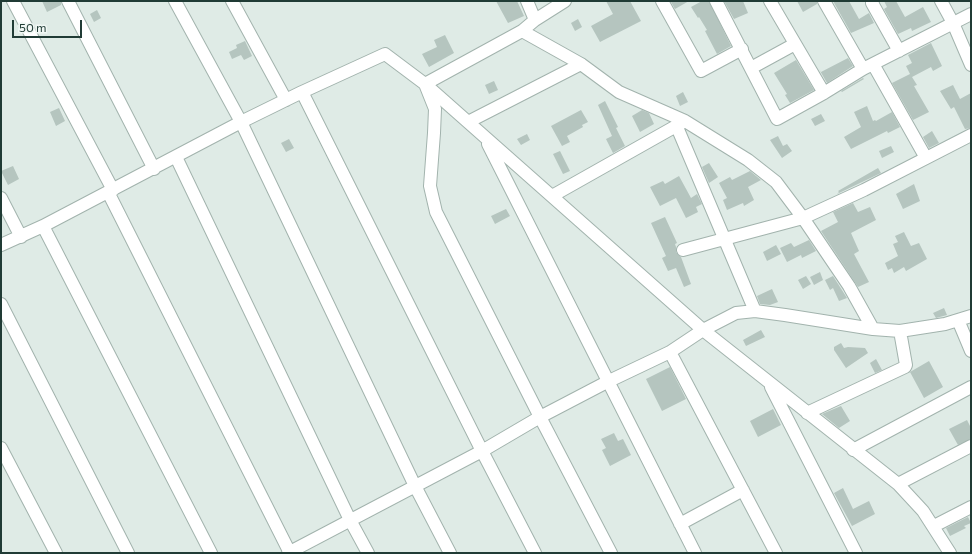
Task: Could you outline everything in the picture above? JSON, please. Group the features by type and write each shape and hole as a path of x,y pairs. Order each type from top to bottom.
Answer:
{"street":[{"path":"13,1 110,191 289,553 482,451 540,417 670,352 703,330 736,313 755,311 873,329 900,331 958,320 971,316"},
{"path":"68,1 154,169"},
{"path":"175,1 241,122 415,486 450,553"},
{"path":"232,1 286,100"},
{"path":"527,1 535,20"},
{"path":"425,84 522,32 535,20 565,1"},
{"path":"662,1 701,71 742,50"},
{"path":"716,1 777,119 868,67 971,14"},
{"path":"770,1 824,93"},
{"path":"824,1 926,158"},
{"path":"873,1 872,3 899,51"},
{"path":"941,1 953,23 971,65"},
{"path":"522,32 581,64 619,92 748,160 776,182 804,218 849,286 873,329"},
{"path":"751,68 795,44"},
{"path":"1,246 44,226 241,122 385,54 425,84 703,330 853,450 898,484 924,511 950,553"},
{"path":"468,122 581,64"},
{"path":"425,84 435,109 430,186 436,212 611,553"},
{"path":"302,92 482,451 535,553"},
{"path":"552,196 681,124"},
{"path":"681,124 724,238 755,311"},
{"path":"683,250 804,218 864,190 971,135"},
{"path":"485,137 695,553"},
{"path":"176,157 350,520 368,553"},
{"path":"1,198 21,236"},
{"path":"44,226 211,553"},
{"path":"1,304 128,553"},
{"path":"958,320 971,351"},
{"path":"807,413 905,367 906,365 900,331"},
{"path":"670,352 776,553"},
{"path":"769,383 856,553"},
{"path":"853,450 971,387"},
{"path":"898,484 971,446"},
{"path":"1,448 56,553"},
{"path":"680,524 743,490"},
{"path":"934,526 971,507"}],"building":[{"path":"42,1 61,1 61,5 47,12"},
{"path":"496,1 517,1 524,16 508,23"},
{"path":"606,1 630,1 641,21 600,42 591,26 613,14"},
{"path":"689,1 675,9 671,2"},
{"path":"702,1 709,1 731,46 717,54 705,31 707,30 691,7"},
{"path":"724,1 743,1 748,13 734,19"},
{"path":"797,1 817,1 817,4 803,12"},
{"path":"833,1 849,1 859,19 869,13 874,23 851,33"},
{"path":"884,1 896,1 905,17 923,7 931,22 912,31 911,28 898,34 884,9 887,7"},
{"path":"97,10 101,18 94,22 90,14"},
{"path":"578,19 582,27 575,31 571,23"},
{"path":"445,35 454,53 429,67 422,54 437,47 434,40"},
{"path":"245,41 252,56 244,60 241,55 232,59 229,52 237,48 236,45"},
{"path":"931,43 942,66 933,71 931,67 912,77 917,85 914,86 929,112 913,120 892,83 910,74 906,66 912,63 908,55"},
{"path":"848,58 853,66 827,83 819,69 821,72"},
{"path":"796,60 814,90 790,103 785,95 787,94 774,73"},
{"path":"863,78 864,79 842,92 841,91"},
{"path":"494,81 498,90 489,94 485,85"},
{"path":"953,85 960,99 971,93 971,128 965,129 954,107 951,109 940,91"},
{"path":"683,92 688,102 680,106 676,96"},
{"path":"605,101 618,127 616,128 625,146 613,153 606,139 612,136 598,105"},
{"path":"867,106 873,121 876,121 892,112 900,127 888,133 887,131 851,149 844,137 861,127 854,112"},
{"path":"59,108 65,121 56,126 50,112"},
{"path":"581,110 588,122 582,125 583,127 567,136 570,142 562,146 551,126"},
{"path":"642,110 649,113 654,124 640,132 632,116"},
{"path":"821,114 825,121 815,126 811,119"},
{"path":"932,131 939,143 929,148 923,137"},
{"path":"527,134 530,140 521,145 517,139"},
{"path":"778,136 783,146 787,144 792,151 782,158 770,140"},
{"path":"289,139 294,148 286,152 281,143"},
{"path":"891,146 894,152 882,158 879,151"},
{"path":"560,151 570,171 563,174 553,154"},
{"path":"709,163 718,177 709,183 702,167"},
{"path":"13,166 19,179 8,185 1,171"},
{"path":"878,168 881,173 837,194 839,192 838,191"},
{"path":"750,171 761,180 748,187 754,200 744,206 743,203 727,210 723,200 727,198 719,183 730,177 732,180"},
{"path":"679,176 691,198 697,194 702,204 696,207 698,212 686,218 676,198 660,206 650,187 663,181 665,184"},
{"path":"914,184 920,201 903,209 896,194"},
{"path":"853,203 858,212 870,207 876,220 851,233 859,251 854,254 869,282 858,287 821,231 838,222 833,212"},
{"path":"506,209 510,216 495,224 491,216"},
{"path":"665,217 677,243 675,244 676,252 681,257 691,284 684,287 676,268 668,271 662,258 666,256 651,223"},
{"path":"904,232 911,246 919,243 927,259 906,271 904,267 894,273 892,268 888,270 885,263 898,256 893,244 898,242 895,236"},
{"path":"809,240 816,251 802,258 801,255 787,262 780,248 791,243 794,247"},
{"path":"776,245 781,254 767,261 763,252"},
{"path":"820,272 823,280 814,285 810,277"},
{"path":"806,276 811,284 803,289 798,280"},
{"path":"833,276 847,298 839,301 833,288 830,290 825,280"},
{"path":"772,289 778,302 770,305 760,304 757,296"},
{"path":"944,308 947,315 936,318 933,313"},
{"path":"761,330 765,337 746,346 743,340"},
{"path":"841,343 844,348 865,348 868,353 846,368 834,350 834,347"},
{"path":"876,359 882,370 875,373 870,363"},
{"path":"929,361 943,387 924,398 910,372"},
{"path":"670,367 686,399 662,411 646,379"},
{"path":"841,406 850,421 839,428 822,414"},
{"path":"773,409 781,425 758,437 750,421"},
{"path":"967,420 971,428 971,439 958,445 949,429"},
{"path":"614,433 618,441 623,439 631,455 610,466 602,450 606,448 601,439"},
{"path":"843,488 853,509 869,501 875,514 852,526 834,493"},
{"path":"968,517 971,523 964,526 966,528 950,536 946,528"}]}
